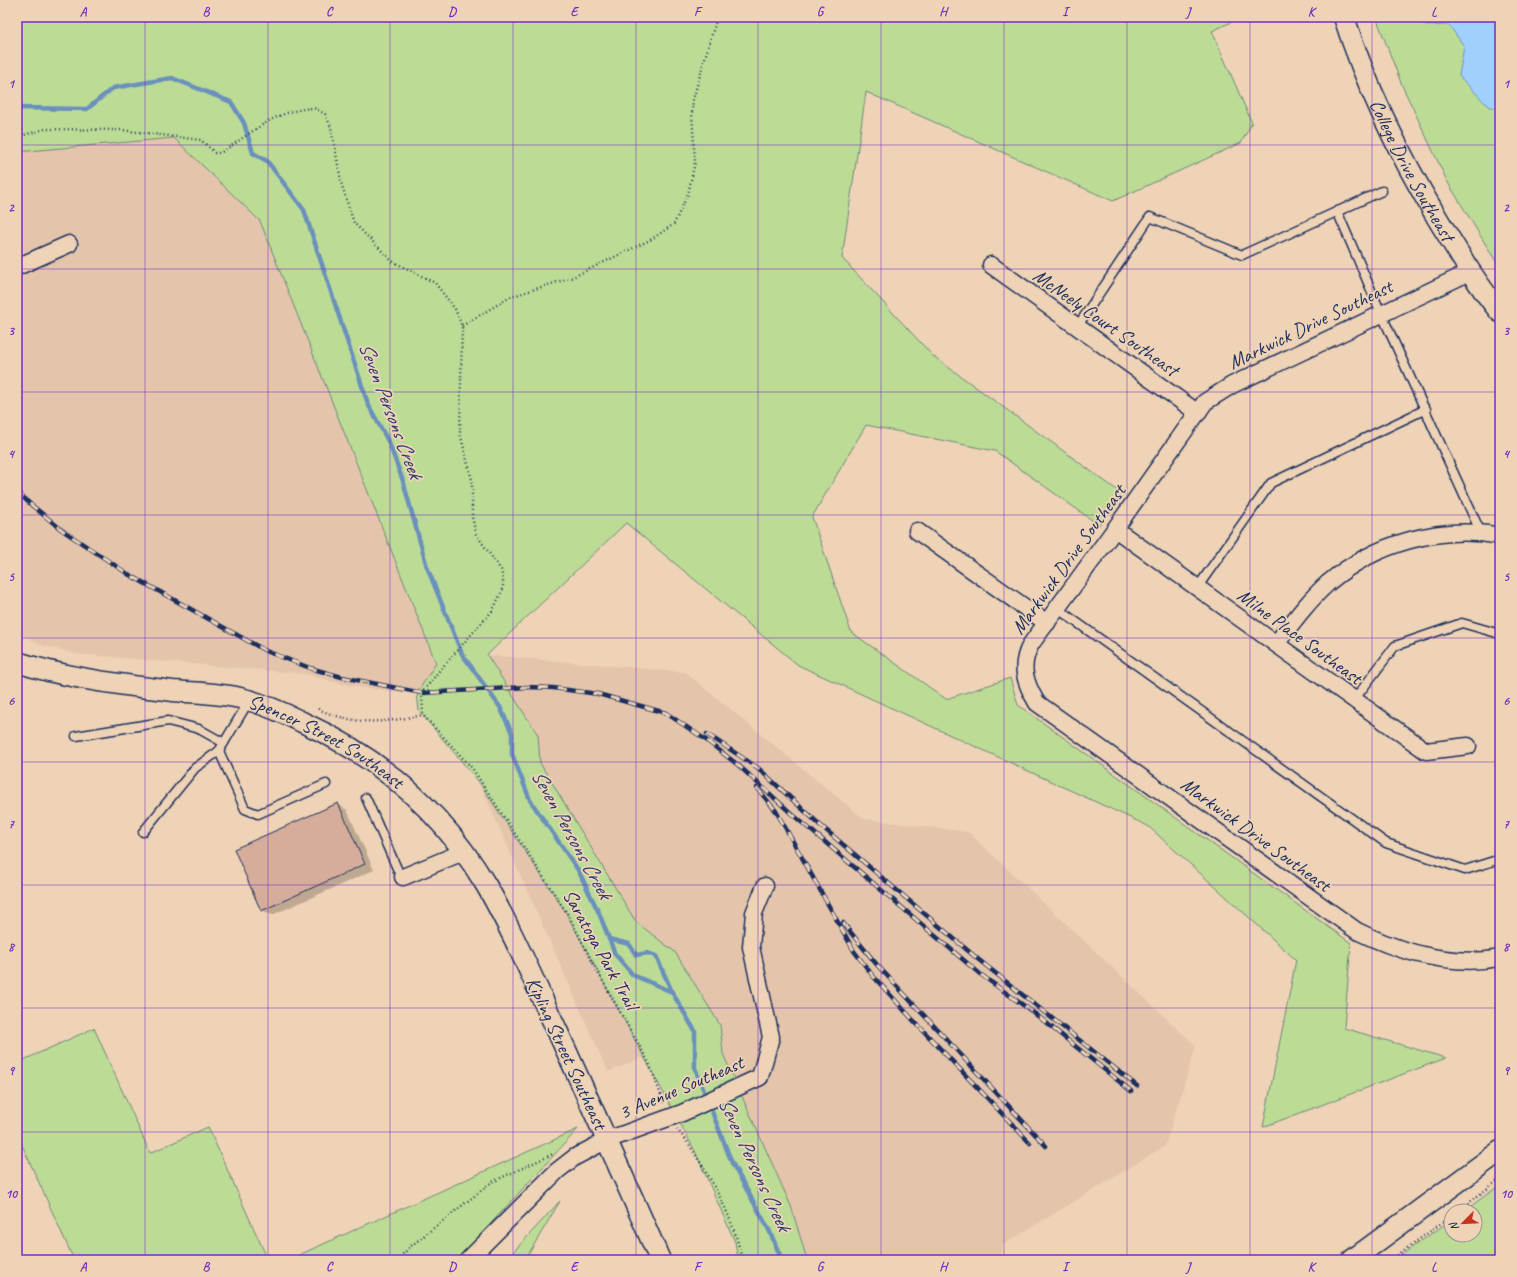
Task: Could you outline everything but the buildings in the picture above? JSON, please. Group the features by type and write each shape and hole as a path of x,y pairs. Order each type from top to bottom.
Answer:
{"street":[{"name":"College Drive Southeast","path":"1344,17 1382,117 1417,184 1470,272 1500,312"},
{"path":"17,267 69,244"},
{"name":"McNeely Court Southeast","path":"991,265 1198,412"},
{"name":"Markwick Drive Southeast","path":"1470,272 1232,384 1209,398 1058,609 1031,644 1025,656 1024,666 1027,684 1037,703 1357,931 1381,943 1428,957 1462,961 1500,958"},
{"name":"Milne Place Southeast","path":"1115,530 1426,750 1468,746"},
{"path":"917,531 1047,623"},
{"path":"1276,644 1302,610 1328,584 1363,559 1401,543 1424,537 1445,534 1481,533 1500,536"},
{"name":"Spencer Street Southeast","path":"17,662 52,673 93,682 243,698 288,715 325,732 363,754 397,779 433,813 463,852"},
{"path":"402,877 463,852"},
{"name":"Kipling Street Southeast","path":"463,852 485,883 505,919 607,1140 660,1260"},
{"name":"3 Avenue Southeast","path":"468,1260 557,1171 575,1157 607,1140 676,1115 760,1077 771,1037 751,947 754,913 765,886"},
{"path":"1352,1260 1500,1151"}],"lane":[{"path":"1078,327 1150,217 1242,255 1382,191"},
{"path":"1337,211 1381,313 1426,409 1481,533"},
{"path":"1197,588 1271,483 1426,409"},
{"path":"1058,609 1386,843 1465,870 1500,858"},
{"path":"1354,700 1395,646 1462,623 1500,634"},
{"path":"143,832 195,768 219,751 249,701"},
{"path":"76,736 168,721 199,729 224,743"},
{"path":"219,751 245,809 258,814 326,784"},
{"path":"366,798 402,877"}],"path":[{"path":"17,137 45,129 121,130 200,140 215,153 220,153 272,118 291,111 314,108 325,114 331,127 342,186 354,223 392,261 435,283 455,309 462,326 510,297 573,277 652,239 674,224 684,207 696,162 692,113 693,99 717,17"},
{"name":"Saratoga Park Trail","path":"462,326 460,433 472,480 473,526 476,534 501,570 503,589 493,610 439,671 422,694 423,714 472,768 569,916 597,971 649,1063 676,1115 680,1134 689,1144 724,1203 738,1241 742,1260"},
{"path":"397,1260 411,1246 492,1182 554,1153"},
{"path":"1469,1203 1500,1180"},
{"path":"1391,1260 1443,1222"}],"shaded area":[{"path":"174,138 260,221 437,663 417,693 369,689 334,682 306,674 76,654 41,645 17,633 17,152"},
{"path":"487,655 685,672 864,819 968,832 1196,1046 1165,1146 1003,1245 1000,1260 807,1260 791,1206 723,1054 720,1025 675,952 636,922 540,763 538,735"},
{"path":"479,782 565,911 643,1057 608,1072"}],"green space":[{"path":"17,17 1242,17 1212,31 1252,123 1241,143 1113,201 866,92 842,258 933,356 1121,493 1099,525 995,451 866,425 812,517 851,632 946,699 1010,678 1018,705 1351,943 1344,1028 1446,1058 1263,1127 1296,960 1148,826 798,665 626,523 487,655 538,735 540,763 636,922 675,952 720,1025 723,1054 791,1206 807,1260 738,1260 735,1242 695,1151 565,911 479,782 419,711 417,693 436,663 260,221 174,138 17,152"},
{"path":"1376,17 1500,17 1500,268 1447,181 1401,83"},
{"path":"94,1028 150,1153 208,1127 268,1260 74,1260 17,1134 17,1063"},
{"path":"578,1129 457,1260 288,1260"},
{"path":"1500,1185 1500,1260 1394,1260 1443,1226 1443,1243 1483,1243 1483,1203 1475,1203"},
{"path":"560,1201 525,1260 506,1260"}],"water":[{"path":"1412,17 1500,17 1500,108 1489,107 1459,76 1464,46 1449,25 1427,26"}],"waterway":[{"name":"Seven Persons Creek","path":"17,108 87,109 113,88 172,78 231,102 244,123 253,153 267,161 304,210 368,404 389,443 403,481 427,567 462,654 500,707 512,733 512,754 530,800 578,870 599,913 615,954 633,975 672,992 695,1031 695,1068 732,1163 769,1230 782,1260"},
{"name":"Seven Persons Creek","path":"609,939 629,944 636,955 648,953 656,956 672,992"}],"railway":[{"path":"17,491 29,503 62,530 128,574 266,651 310,668 342,677 422,693 527,687 553,688 598,694 666,713 706,740 738,765 792,814 980,974 1034,1013 1131,1091"},
{"path":"707,734 758,768 820,825 979,960 1137,1086"},
{"path":"757,788 776,811 854,951 873,976 1030,1143"},
{"path":"843,923 878,966 1046,1146"}]}
